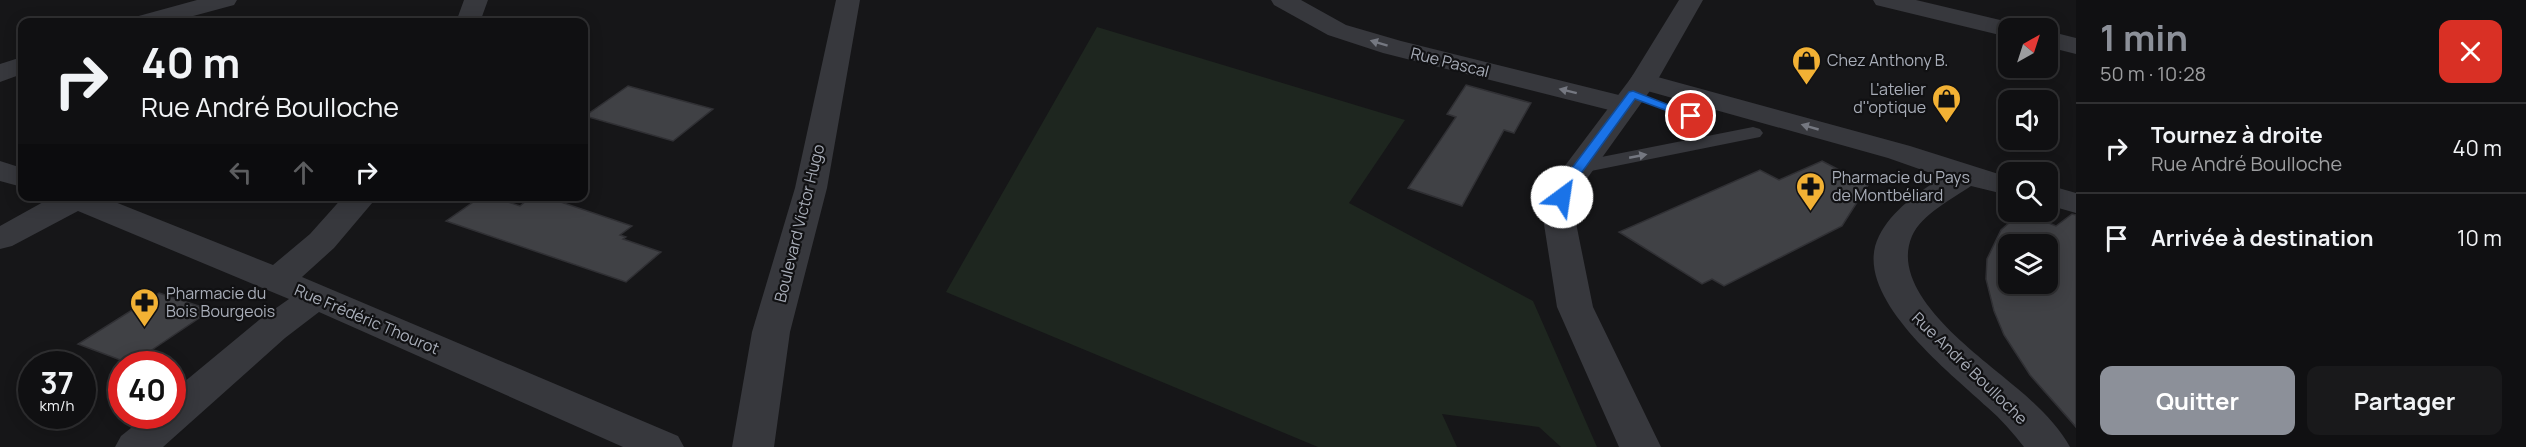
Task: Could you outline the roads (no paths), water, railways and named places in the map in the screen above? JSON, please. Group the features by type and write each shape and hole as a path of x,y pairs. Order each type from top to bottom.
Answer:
{"street":[{"path":"159,18 225,0"},
{"path":"469,18 476,0"},
{"name":"Boulevard Victor Hugo","path":"753,447 771,332 811,188 848,0"},
{"name":"Rue Pascal","path":"1283,0 1337,30 1392,47 1633,93"},
{"path":"1640,447 1575,307 1560,218 1562,197 1571,179 1633,93 1691,0"},
{"path":"1885,0 1998,27"},
{"path":"2058,42 2076,46"},
{"path":"0,74 18,67"},
{"path":"1633,93 1691,116 1892,168 1966,175"},
{"path":"1633,93 1899,152 1998,183"},
{"path":"0,170 18,177"},
{"name":"Rue André Boulloche","path":"1966,175 1924,205 1903,225 1892,247 1894,280 1910,311 1948,350 2004,399 2049,447"},
{"path":"2058,198 2076,202"},
{"path":"0,239 68,201"},
{"name":"Rue Frédéric Thourot","path":"80,201 277,280 663,447"},
{"path":"277,280 322,241 358,201"},
{"path":"186,403 272,329 315,297"},
{"path":"136,447 156,429"}],"lane":[{"path":"1581,167 1753,133"}],"place":[{"name":"Chez Anthony B.","path":"1806,86"},
{"name":"L'atelier d''optique","path":"1947,124"},
{"name":"Pharmacie du Pays de Montbéliard","path":"1811,212"},
{"name":"Pharmacie du Bois Bourgeois","path":"145,328"}]}
